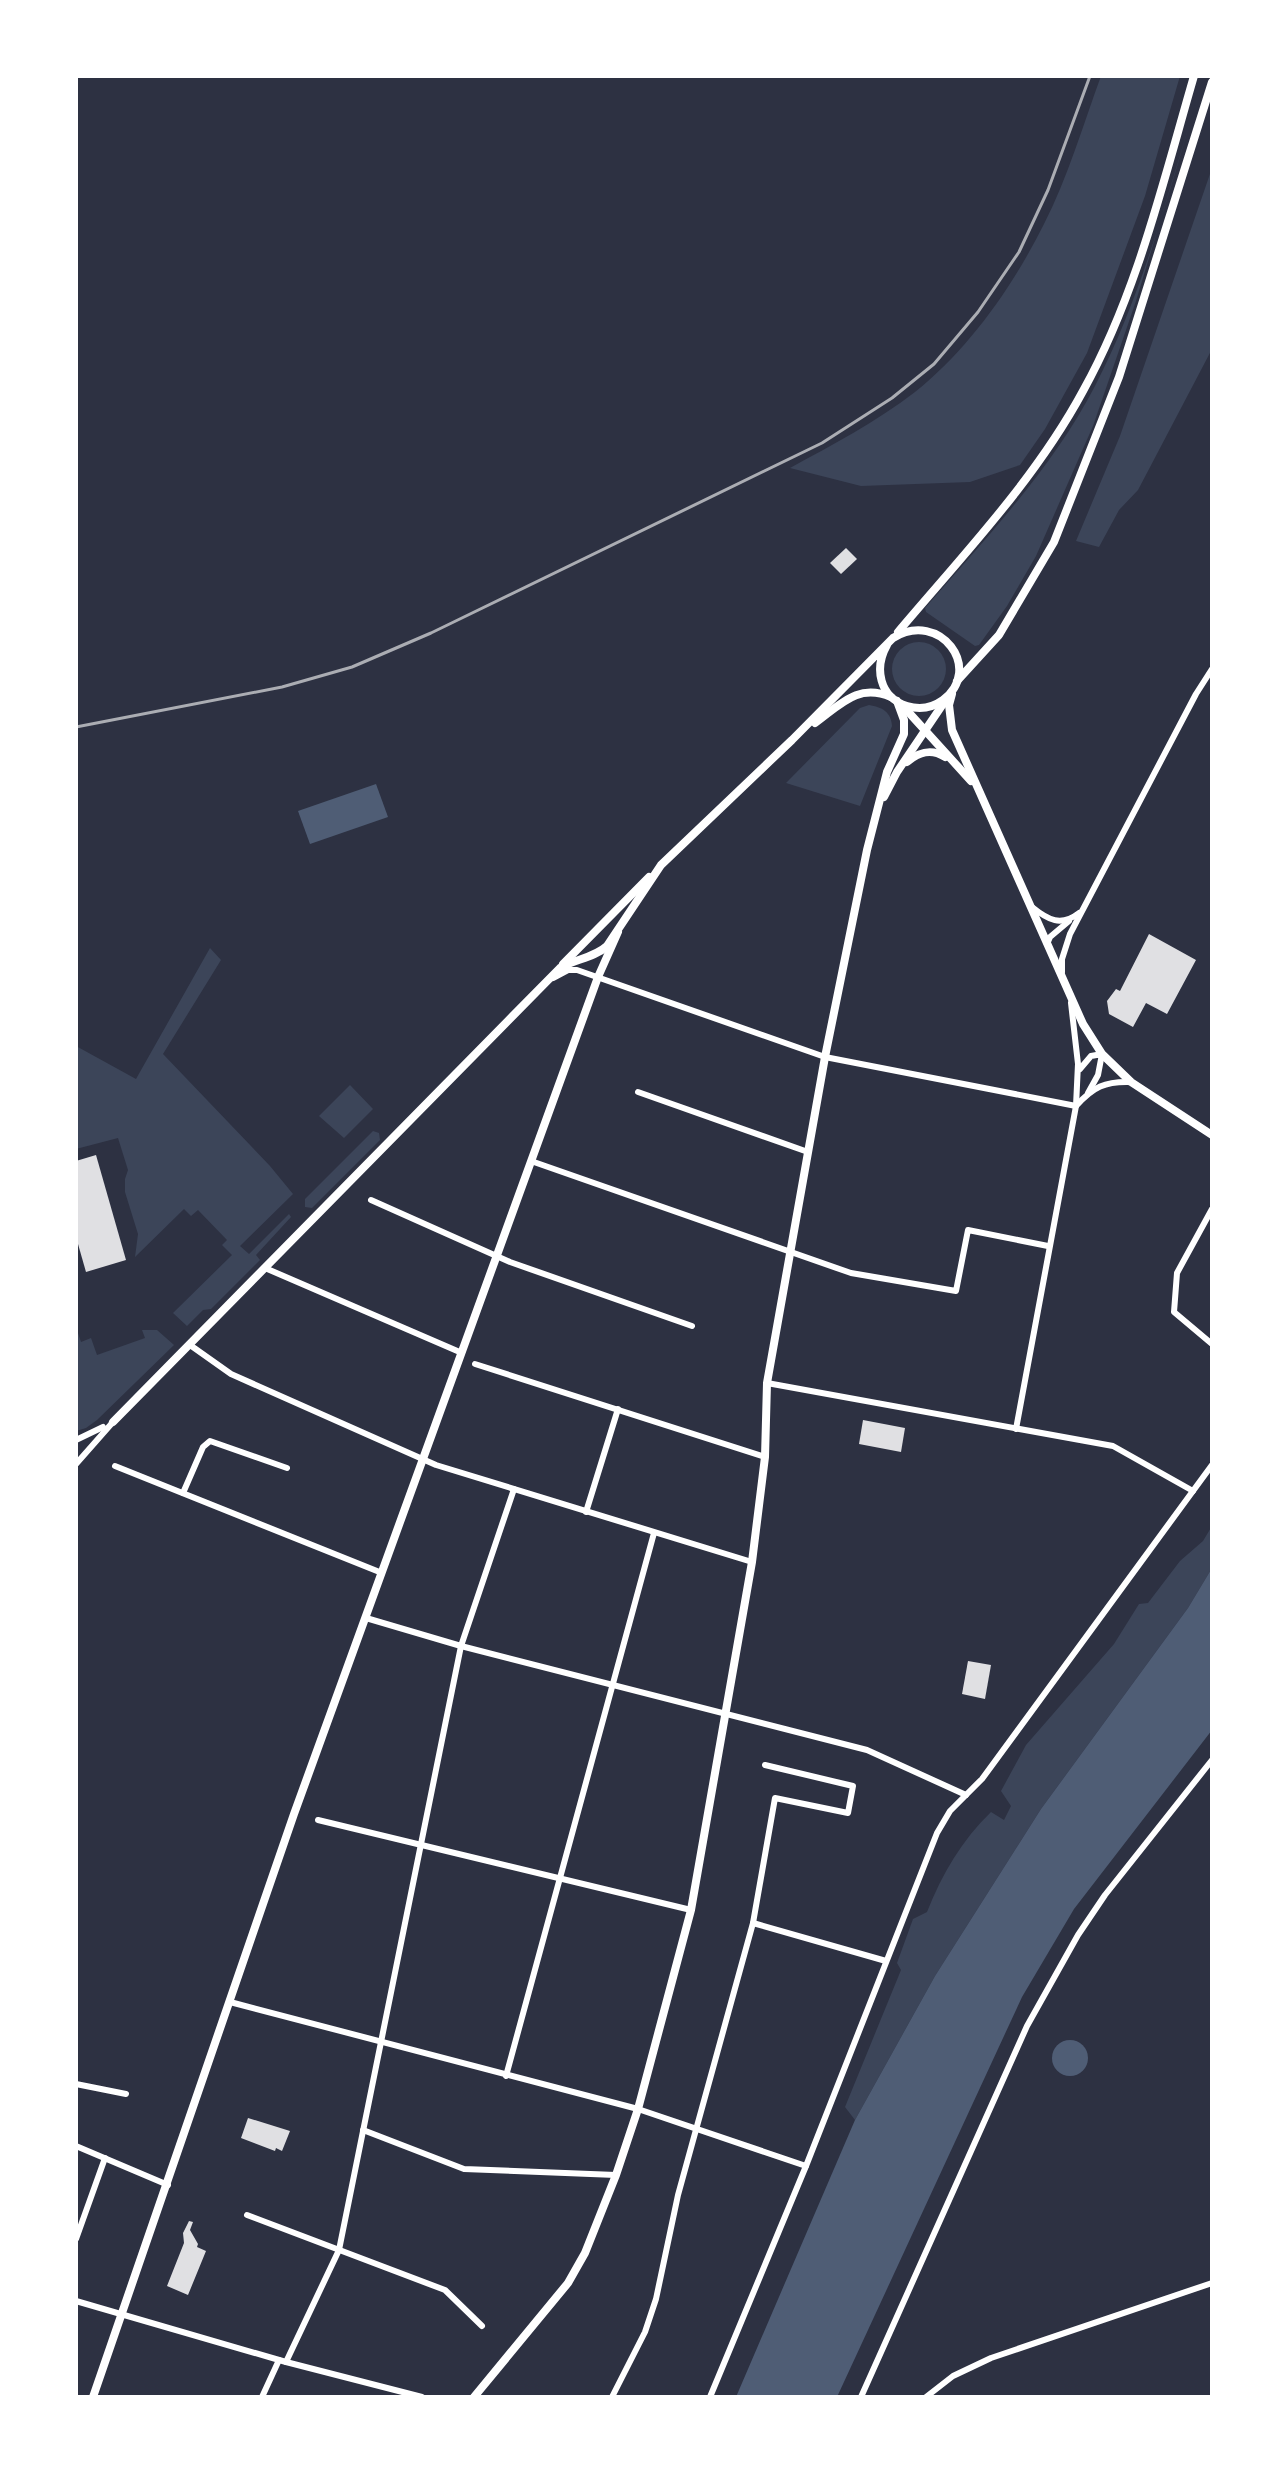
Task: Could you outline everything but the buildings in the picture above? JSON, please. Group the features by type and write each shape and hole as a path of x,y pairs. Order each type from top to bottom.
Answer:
{"street":[{"path":"76,1464 113,1422 661,865 890,642 1021,486 1083,393 1101,357 1131,281 1194,76"},
{"path":"874,816 897,772 952,689 999,635 1054,542 1119,377 1212,82"},
{"path":"977,787 897,701 880,677 879,666 890,642 902,633 921,629 943,638 957,658 949,705 952,730 1083,1024 1102,1054 1131,1082 1212,1135"},
{"path":"1062,977 1062,959 1081,911 1212,669"},
{"path":"792,740 855,694 877,691 897,701 926,708 952,689"},
{"path":"474,2397 568,2283 585,2253 638,2109 691,1910 752,1562 765,1457 767,1383 825,1057 874,816 887,772 904,734 904,720 897,701"},
{"path":"897,772 913,757 926,751 938,752 956,763"},
{"path":"93,2397 294,1814 598,977 618,932 661,865"},
{"path":"1031,906 1044,917 1059,922 1071,919"},
{"path":"1047,944 1050,937 1081,911"},
{"path":"560,968 576,959 598,954 618,932"},
{"path":"1047,944 1056,944 1070,934"},
{"path":"544,984 568,970 598,977 825,1057 1076,1106"},
{"path":"1016,1429 1076,1106 1078,1076 1069,995"},
{"path":"1078,1076 1091,1056 1102,1054"},
{"path":"1088,1093 1098,1075 1102,1054"},
{"path":"1076,1106 1098,1086 1131,1082"},
{"path":"638,1092 808,1152"},
{"path":"531,1161 851,1273 956,1291 968,1230 1048,1246"},
{"path":"371,1200 497,1257 692,1326"},
{"path":"1212,1209 1177,1273 1174,1312 1212,1344"},
{"path":"265,1268 462,1353"},
{"path":"190,1345 231,1374 423,1460 752,1562"},
{"path":"475,1364 765,1457"},
{"path":"767,1383 1113,1446 1193,1491"},
{"path":"586,1512 618,1409"},
{"path":"76,1440 113,1422"},
{"path":"183,1493 203,1447 210,1441 287,1468"},
{"path":"710,2397 806,2166 937,1833 950,1811 982,1779 1212,1465"},
{"path":"115,1466 382,1573"},
{"path":"262,2397 339,2250 461,1646 514,1489"},
{"path":"506,2076 654,1533"},
{"path":"366,1618 461,1646 867,1750 966,1795"},
{"path":"861,2397 1027,2026 1053,1977 1105,1895 1212,1760"},
{"path":"612,2397 652,2315 678,2195 753,1923 775,1798 848,1813 853,1786 765,1765"},
{"path":"318,1820 691,1910"},
{"path":"753,1923 886,1961"},
{"path":"230,2002 638,2109 806,2166"},
{"path":"76,2084 126,2094"},
{"path":"363,2130 464,2169 616,2175"},
{"path":"76,2146 168,2185"},
{"path":"76,2239 105,2158"},
{"path":"247,2215 445,2290 482,2326"},
{"path":"926,2397 953,2376 991,2358 1212,2283"},
{"path":"76,2301 283,2361 422,2397"}],"shaded area":[{"path":"1101,76 1180,76 1145,196 1087,353 1045,429 1020,465 970,482 861,486 790,468 854,433 915,392 954,356 988,315 1018,270 1053,206"},
{"path":"1204,76 1169,194 1159,224"},
{"path":"1212,168 1212,349 1138,490 1119,510 1099,547 1076,541 1120,436"},
{"path":"1159,224 1093,426 1036,556 1007,606 979,645 975,646 926,612 925,608 1017,502 1078,416 1113,349"},
{"path":"919,642 938,650 946,669 938,688 919,696 900,688 892,669 900,650"},
{"path":"869,705 885,711 892,726 860,806 786,783 860,708"},
{"path":"376,784 388,817 310,844 298,811"},
{"path":"210,948 221,960 163,1054 293,1194 240,1246 249,1254 289,1214 291,1217 256,1255 260,1260 211,1309 203,1310 187,1326 173,1313 232,1255 222,1245 227,1240 198,1210 191,1216 184,1209 135,1257 138,1234 125,1192 128,1170 118,1138 76,1149 76,1046 136,1079"},
{"path":"350,1085 373,1109 344,1138 319,1116"},
{"path":"373,1131 379,1133 380,1140 312,1208 305,1207 305,1199"},
{"path":"76,1327 81,1342 91,1338 97,1355 145,1338 142,1330 157,1330 174,1345 97,1420 76,1431"},
{"path":"1212,1526 1212,1568 1188,1608 1041,1809 935,1976 855,2120 845,2107 901,1970 897,1963 913,1919 927,1912 954,1858 991,1812 1004,1820 1011,1806 1001,1791 1026,1745 1114,1644 1139,1604 1148,1603 1180,1561 1203,1541"},
{"path":"1212,1568 1212,1730 1074,1909 1022,1997 837,2397 736,2397 855,2120 935,1976 1041,1809 1188,1608"},
{"path":"1070,2040 1082,2046 1088,2058 1082,2070 1070,2076 1058,2070 1052,2058 1058,2046"}],"railway":[{"path":"76,727 282,687 352,667 431,633 822,443 892,398 934,364 978,312 1019,252 1048,190 1090,76"}]}
